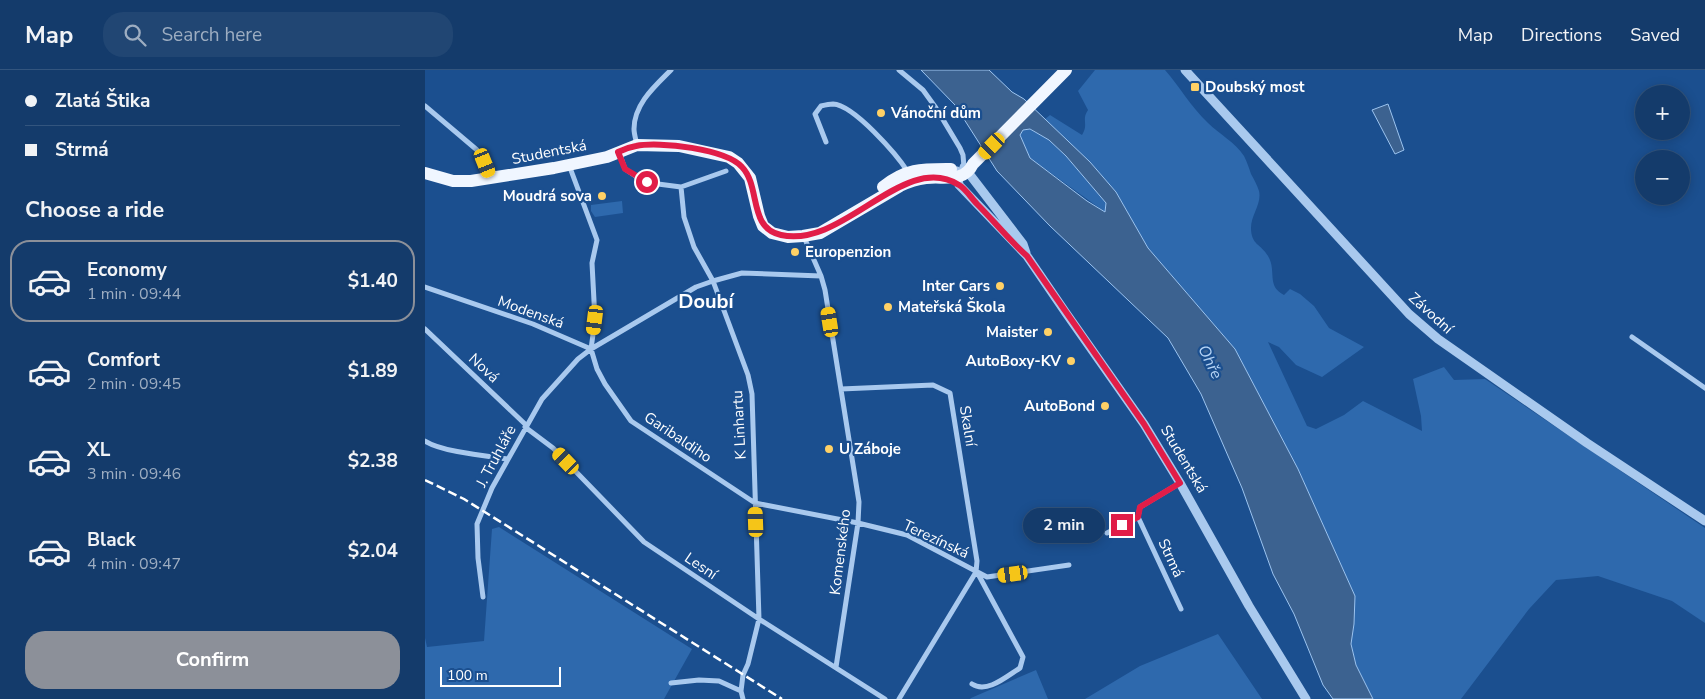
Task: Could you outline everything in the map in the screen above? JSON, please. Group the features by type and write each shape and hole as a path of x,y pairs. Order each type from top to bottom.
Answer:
{"main road":[{"path":"965,171 1066,70"},
{"name":"Studentská","path":"425,173 461,182 607,157 637,145 679,146 729,157 742,167 749,178 763,226 779,235 806,236 820,233 841,222 923,169 965,171"},
{"name":"Studentská","path":"911,177 937,178 965,171"}],"street":[{"path":"637,145 634,128 638,112 649,92 671,70"},
{"path":"899,70 923,90 936,108 960,148 965,171"},
{"name":"Závodní","path":"1185,70 1409,314 1437,339 1587,443 1705,521"},
{"path":"826,142 815,114 821,106 834,104 851,111 890,148 911,177"},
{"path":"425,106 477,150 491,178"},
{"path":"618,152 625,169 637,178 658,184 681,187 726,172"},
{"path":"569,164 597,240 593,263 595,320 591,349"},
{"name":"Studentská","path":"965,171 1023,244 1027,256"},
{"name":"Studentská","path":"965,171 1027,256 1144,424 1180,483 1249,606 1307,699"},
{"name":"K Linhartu","path":"681,187 684,217 694,247 713,281 748,375 752,394 759,619 748,664 743,675 741,691 743,699"},
{"name":"Komenského","path":"806,236 825,290 859,502 858,523 836,667"},
{"path":"591,349 696,287 713,281 742,273 821,276"},
{"name":"Modenská","path":"425,287 533,324 591,349"},
{"name":"Nová","path":"425,330 525,426"},
{"path":"1631,337 1705,388"},
{"name":"J. Truhláře","path":"483,597 478,558 477,524 492,488 525,426 542,399 578,359 591,349"},
{"name":"Garibaldiho","path":"591,349 597,369 605,384 631,421 755,502"},
{"name":"Skalní","path":"841,388 933,385 950,393 977,560 977,572"},
{"name":"Lesní","path":"525,426 553,448 644,542 759,619 885,699"},
{"path":"425,442 460,451 508,459"},
{"path":"1107,533 1138,517 1140,507 1180,483"},
{"name":"Terezínská","path":"755,502 858,523 907,536 977,572 1023,657 1020,668 1002,680 990,686 981,687 972,684"},
{"name":"Strmá","path":"1138,517 1181,609"},
{"path":"899,699 977,572 987,577 1069,565"},
{"path":"671,683 699,680 719,681 741,691"}],"shaded area":[{"path":"1095,70 1165,70 1202,117 1236,146 1244,156 1260,196 1251,223 1251,234 1271,262 1275,287 1284,295 1290,289 1300,294 1314,306 1329,328 1364,347 1322,377 1296,365 1279,347 1268,342 1307,426 1316,429 1344,415 1363,401 1422,431 1421,416 1413,379 1444,367 1454,380 1485,379 1705,528 1705,623 1672,601 1598,576 1556,580 1529,609 1461,699 1373,699 1356,665 1351,644 1355,596 1298,469 1235,349 1148,248 1116,192 1090,162 1044,120 1050,115 1082,135 1088,110 1078,91"},
{"path":"1030,129 1049,140 1066,156 1106,203 1105,212 1030,158 1020,135 1023,130"},
{"path":"622,201 623,213 595,217 591,211 591,205"},
{"path":"499,527 692,649 664,699 425,699 425,638 427,647 484,641 492,529"},
{"path":"1218,634 1262,699 1085,699 1140,666"},
{"path":"1036,670 1048,699 970,699 971,698"}],"water":[{"name":"Ohře","path":"921,70 989,70 1012,92 1024,99 1090,162 1116,192 1148,248 1235,349 1298,469 1355,596 1351,644 1356,665 1373,699 1333,699 1323,685 1294,614 1273,574 1242,488 1201,394 1168,338 1050,226 997,171 955,105","holes":["1030,129 1049,140 1066,156 1106,203 1105,212 1087,201 1030,158 1020,135 1023,130"]},
{"path":"1388,104 1404,150 1395,154 1372,110"}],"railway":[{"path":"425,480 464,499 782,699"}],"place":[{"name":"Doubský most","path":"1195,87"},
{"name":"Vánoční dům","path":"881,113"},
{"name":"Moudrá sova","path":"602,196"},
{"name":"Europenzion","path":"795,252"},
{"name":"Inter Cars","path":"1000,286"},
{"name":"Mateřská Škola","path":"888,307"},
{"name":"Maister","path":"1048,332"},
{"name":"AutoBoxy-KV","path":"1071,361"},
{"name":"AutoBond","path":"1105,406"},
{"name":"U Záboje","path":"829,449"}],"district":[{"name":"Doubí","path":"706,301"}],"route":[{"path":"647,182 637,178 625,169 618,152 637,145 660,145 698,149 729,157 742,167 749,178 763,226 772,233 788,237 820,233 899,186 912,181 937,178 959,185 1037,268 1066,313 1144,424 1180,483 1140,507 1138,517 1122,525"}]}
